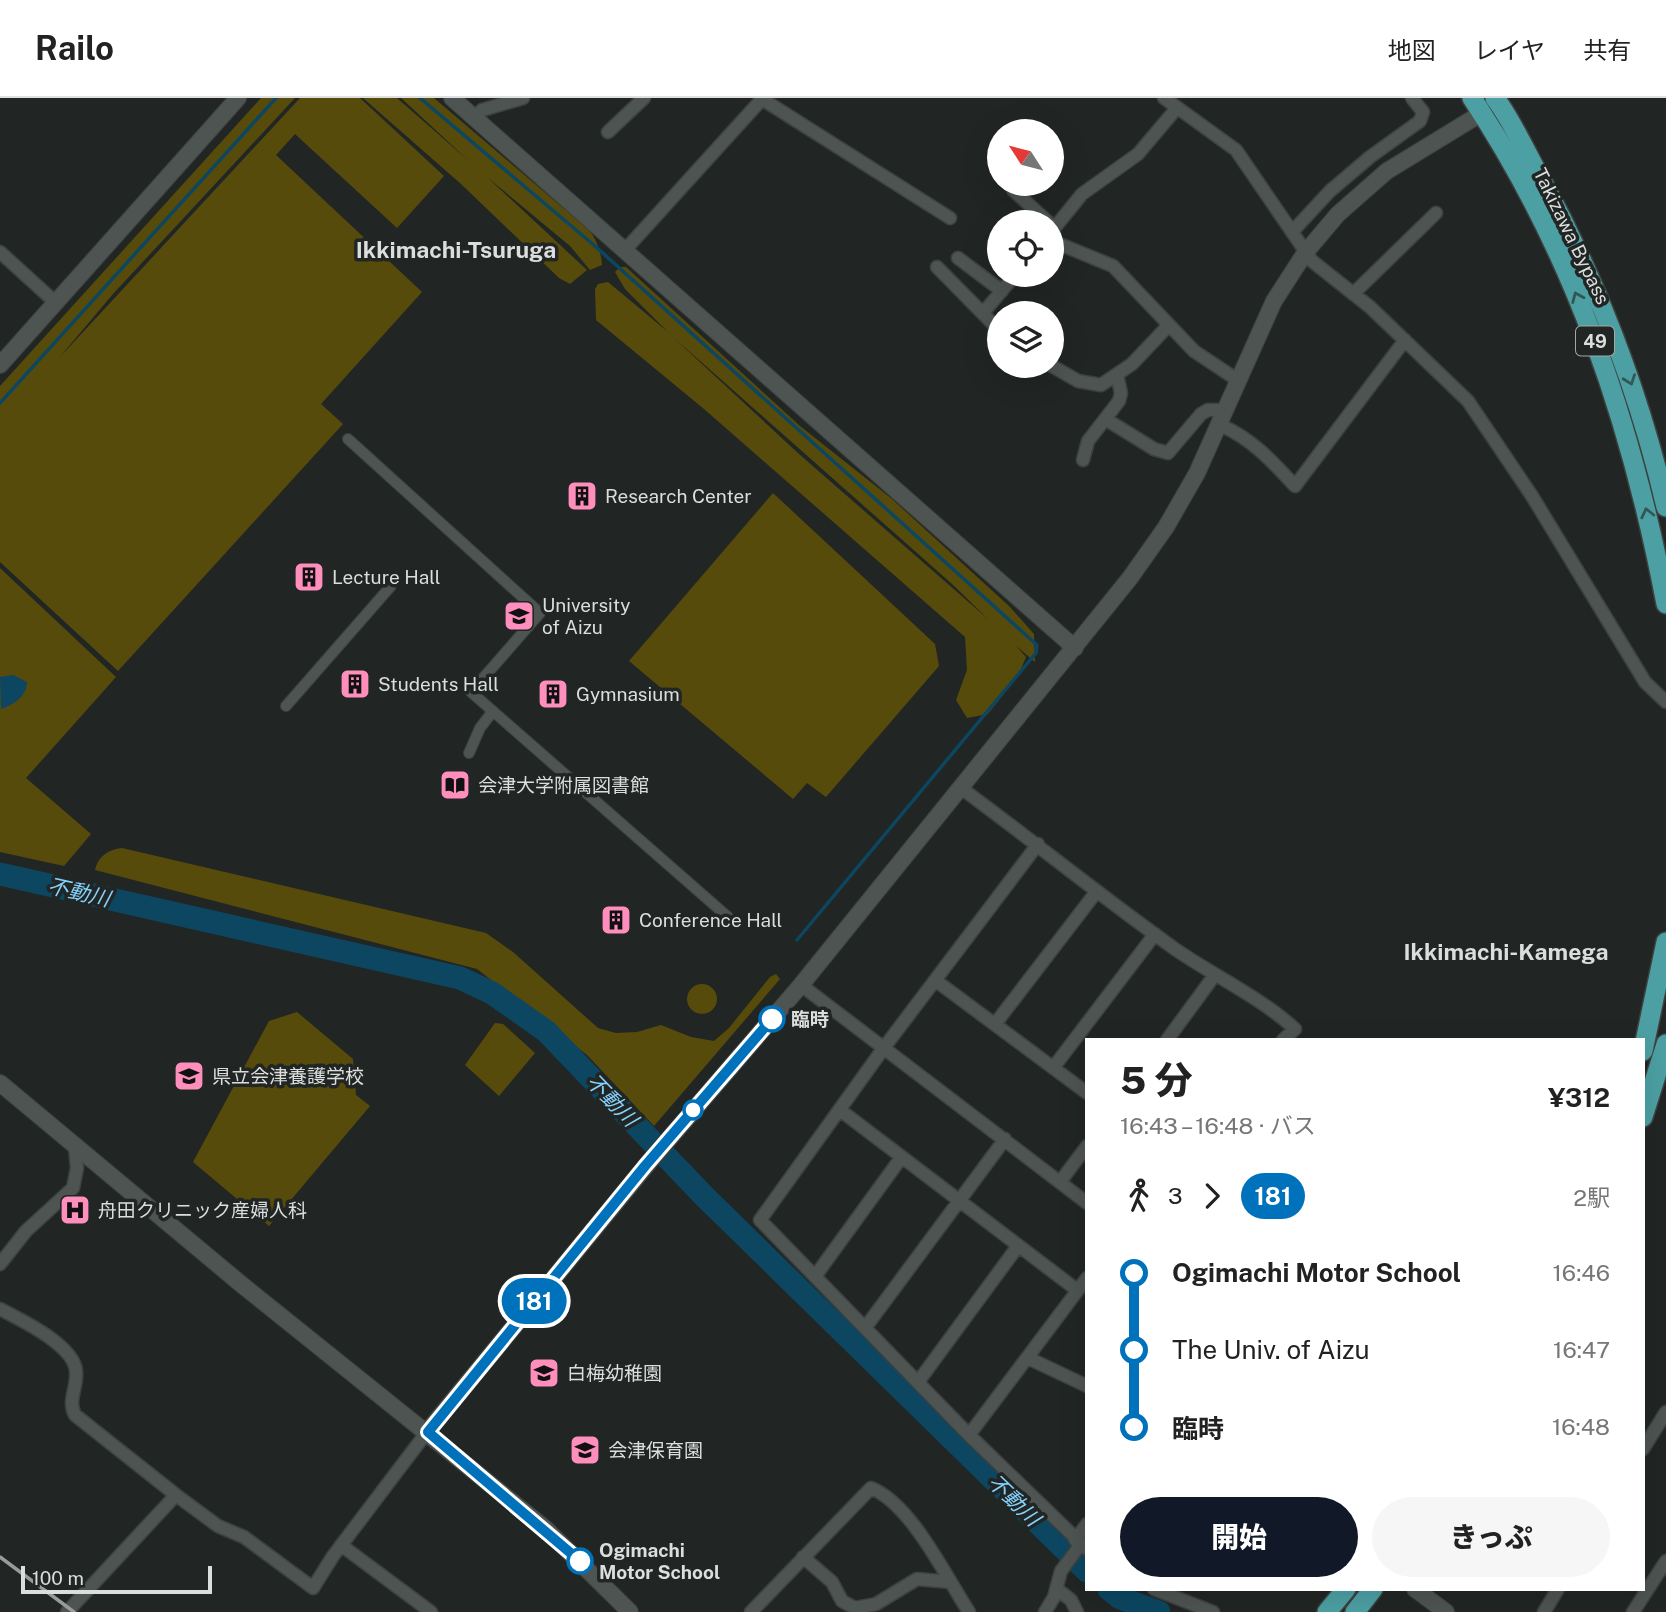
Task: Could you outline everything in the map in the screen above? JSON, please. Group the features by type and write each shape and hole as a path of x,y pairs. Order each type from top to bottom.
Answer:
{"highway":[{"name":"Takizawa Bypass","path":"1491,102 1582,258 1644,419 1666,507"},
{"name":"Takizawa Bypass","path":"1491,102 1607,371 1637,468 1666,604"},
{"path":"1645,1042 1666,942"},
{"path":"1645,1111 1666,1044"},
{"path":"1327,1612 1344,1591"},
{"path":"1354,1612 1371,1591"}],"street":[{"path":"0,365 238,98"},
{"path":"452,98 1075,648"},
{"path":"474,118 482,110 523,98"},
{"path":"608,132 644,98"},
{"path":"625,250 763,98 950,218"},
{"path":"1164,98 1236,150 1305,253 1405,340 1468,401 1532,496 1645,682 1666,702"},
{"path":"1292,232 1330,191 1386,144 1417,124 1423,112 1412,98"},
{"path":"0,1309 32,1325 74,1361 77,1373 71,1401 75,1415 176,1495 218,1525 244,1538 313,1588 341,1545 428,1432 668,1139 802,985 1075,648 1166,527 1223,418 1236,379 1274,301 1305,253 1338,214 1387,171 1491,102"},
{"path":"1064,215 1082,194 1138,154 1176,108"},
{"path":"1019,196 1033,210"},
{"path":"1353,294 1436,214"},
{"path":"1064,236 1113,267 1168,326 1212,366 1236,379"},
{"path":"0,252 56,303"},
{"path":"958,258 1002,291"},
{"path":"937,267 987,317"},
{"path":"983,313 1005,287"},
{"path":"1064,372 1091,386 1101,385 1117,375 1168,326"},
{"path":"1107,420 1154,449 1168,453 1201,414 1208,410 1223,418 1266,455 1294,486 1405,340"},
{"path":"1083,460 1088,441 1107,420 1121,393 1117,375"},
{"path":"348,439 540,613 471,692 736,923"},
{"path":"286,706 391,586"},
{"path":"469,752 480,728 493,711"},
{"path":"961,788 1155,934 1214,976 1280,1016 1295,1029 1285,1038"},
{"path":"1038,844 883,1049 760,1220 1080,1546 1061,1571 1057,1589 1045,1612"},
{"path":"995,1024 1097,891"},
{"path":"1053,1068 1155,934"},
{"path":"1168,1038 1214,976"},
{"path":"935,980 1085,1092"},
{"path":"802,985 1085,1201"},
{"path":"0,1083 75,1147 546,1529 630,1612"},
{"path":"839,1110 1077,1290"},
{"path":"865,1328 1005,1139"},
{"path":"0,1264 26,1231 72,1188 77,1168 75,1147"},
{"path":"1060,1182 1085,1149"},
{"path":"816,1275 901,1158"},
{"path":"918,1382 1018,1246"},
{"path":"969,1435 1085,1280"},
{"path":"1028,1358 1085,1385"},
{"path":"1645,1446 1666,1412"},
{"path":"751,1612 866,1489 871,1488 891,1498 901,1508 969,1612"},
{"path":"67,1612 176,1495"},
{"path":"341,1545 431,1612"},
{"path":"803,1557 832,1582 842,1601 855,1608 876,1604 917,1579 950,1582"},
{"path":"1633,1612 1666,1561"},
{"path":"1057,1589 1070,1600 1077,1612"},
{"path":"1159,1591 1213,1612"},
{"path":"1418,1591 1446,1612"},
{"path":"1544,1612 1557,1591"}],"shaded area":[{"path":"261,98 295,98 113,294 59,358 300,98 360,98 444,176 397,228 295,134 276,155 422,292 321,404 343,424 118,671 0,562 0,386"},
{"path":"363,98 397,98 469,161 401,98 434,98 578,218 595,238 602,265 590,270 570,246 487,177 587,270 570,284 559,278 461,184"},
{"path":"620,267 626,267 800,426 892,499 1009,606 1034,634 1035,662 1016,646 1026,657 1018,676 988,714 967,718 956,700 967,670 965,637 704,409 596,320 595,289 598,284 608,282 668,332 625,289 615,272","holes":["673,337 951,583 988,619 799,454"]},
{"path":"773,493 935,644 939,666 826,797 807,783 793,799 629,661"},
{"path":"0,568 116,677 26,778 91,834 64,866 0,852"},
{"path":"122,848 486,933 513,952 598,1028 616,1033 637,1032 661,1025 691,1037 714,1041 729,1028 770,977 776,974 780,979 654,1126 587,1055 477,969 95,870 105,854"},
{"path":"702,984 713,988 717,999 713,1010 702,1014 691,1010 687,999 691,988"},
{"path":"297,1012 353,1059 356,1095 370,1106 269,1226 193,1162 269,1021"},
{"path":"495,1023 503,1024 535,1053 499,1096 465,1065"}],"water":[{"path":"13,675 27,682 25,692 1,709 0,677"}],"waterway":[{"path":"0,403 276,98"},
{"path":"420,98 595,246 1037,645 1036,653 797,940"},
{"name":"不動川","path":"0,874 460,978 492,993 546,1031 704,1196 1085,1569"},
{"name":"不動川","path":"1111,1591 1120,1598 1159,1612"}],"railway":[{"path":"0,1557 74,1612"}],"bus line":[{"name":"181","path":"580,1561 546,1529 428,1432 645,1166 772,1019"}],"place":[{"name":"Research Center","path":"582,496"},
{"name":"Lecture Hall","path":"309,577"},
{"name":"University of Aizu","path":"519,616"},
{"name":"Students Hall","path":"355,684"},
{"name":"Gymnasium","path":"553,694"},
{"name":"会津大学附属図書館","path":"455,785"},
{"name":"Conference Hall","path":"616,920"},
{"name":"臨時","path":"772,1019"},
{"name":"県立会津養護学校","path":"189,1076"},
{"name":"舟田クリニック産婦人科","path":"75,1210"},
{"name":"白梅幼稚園","path":"544,1373"},
{"name":"会津保育園","path":"585,1450"},
{"name":"Ogimachi Motor School","path":"580,1561"}],"district":[{"name":"Ikkimachi-Tsuruga","path":"456,249"},
{"name":"Ikkimachi-Kamega","path":"1506,951"}]}
